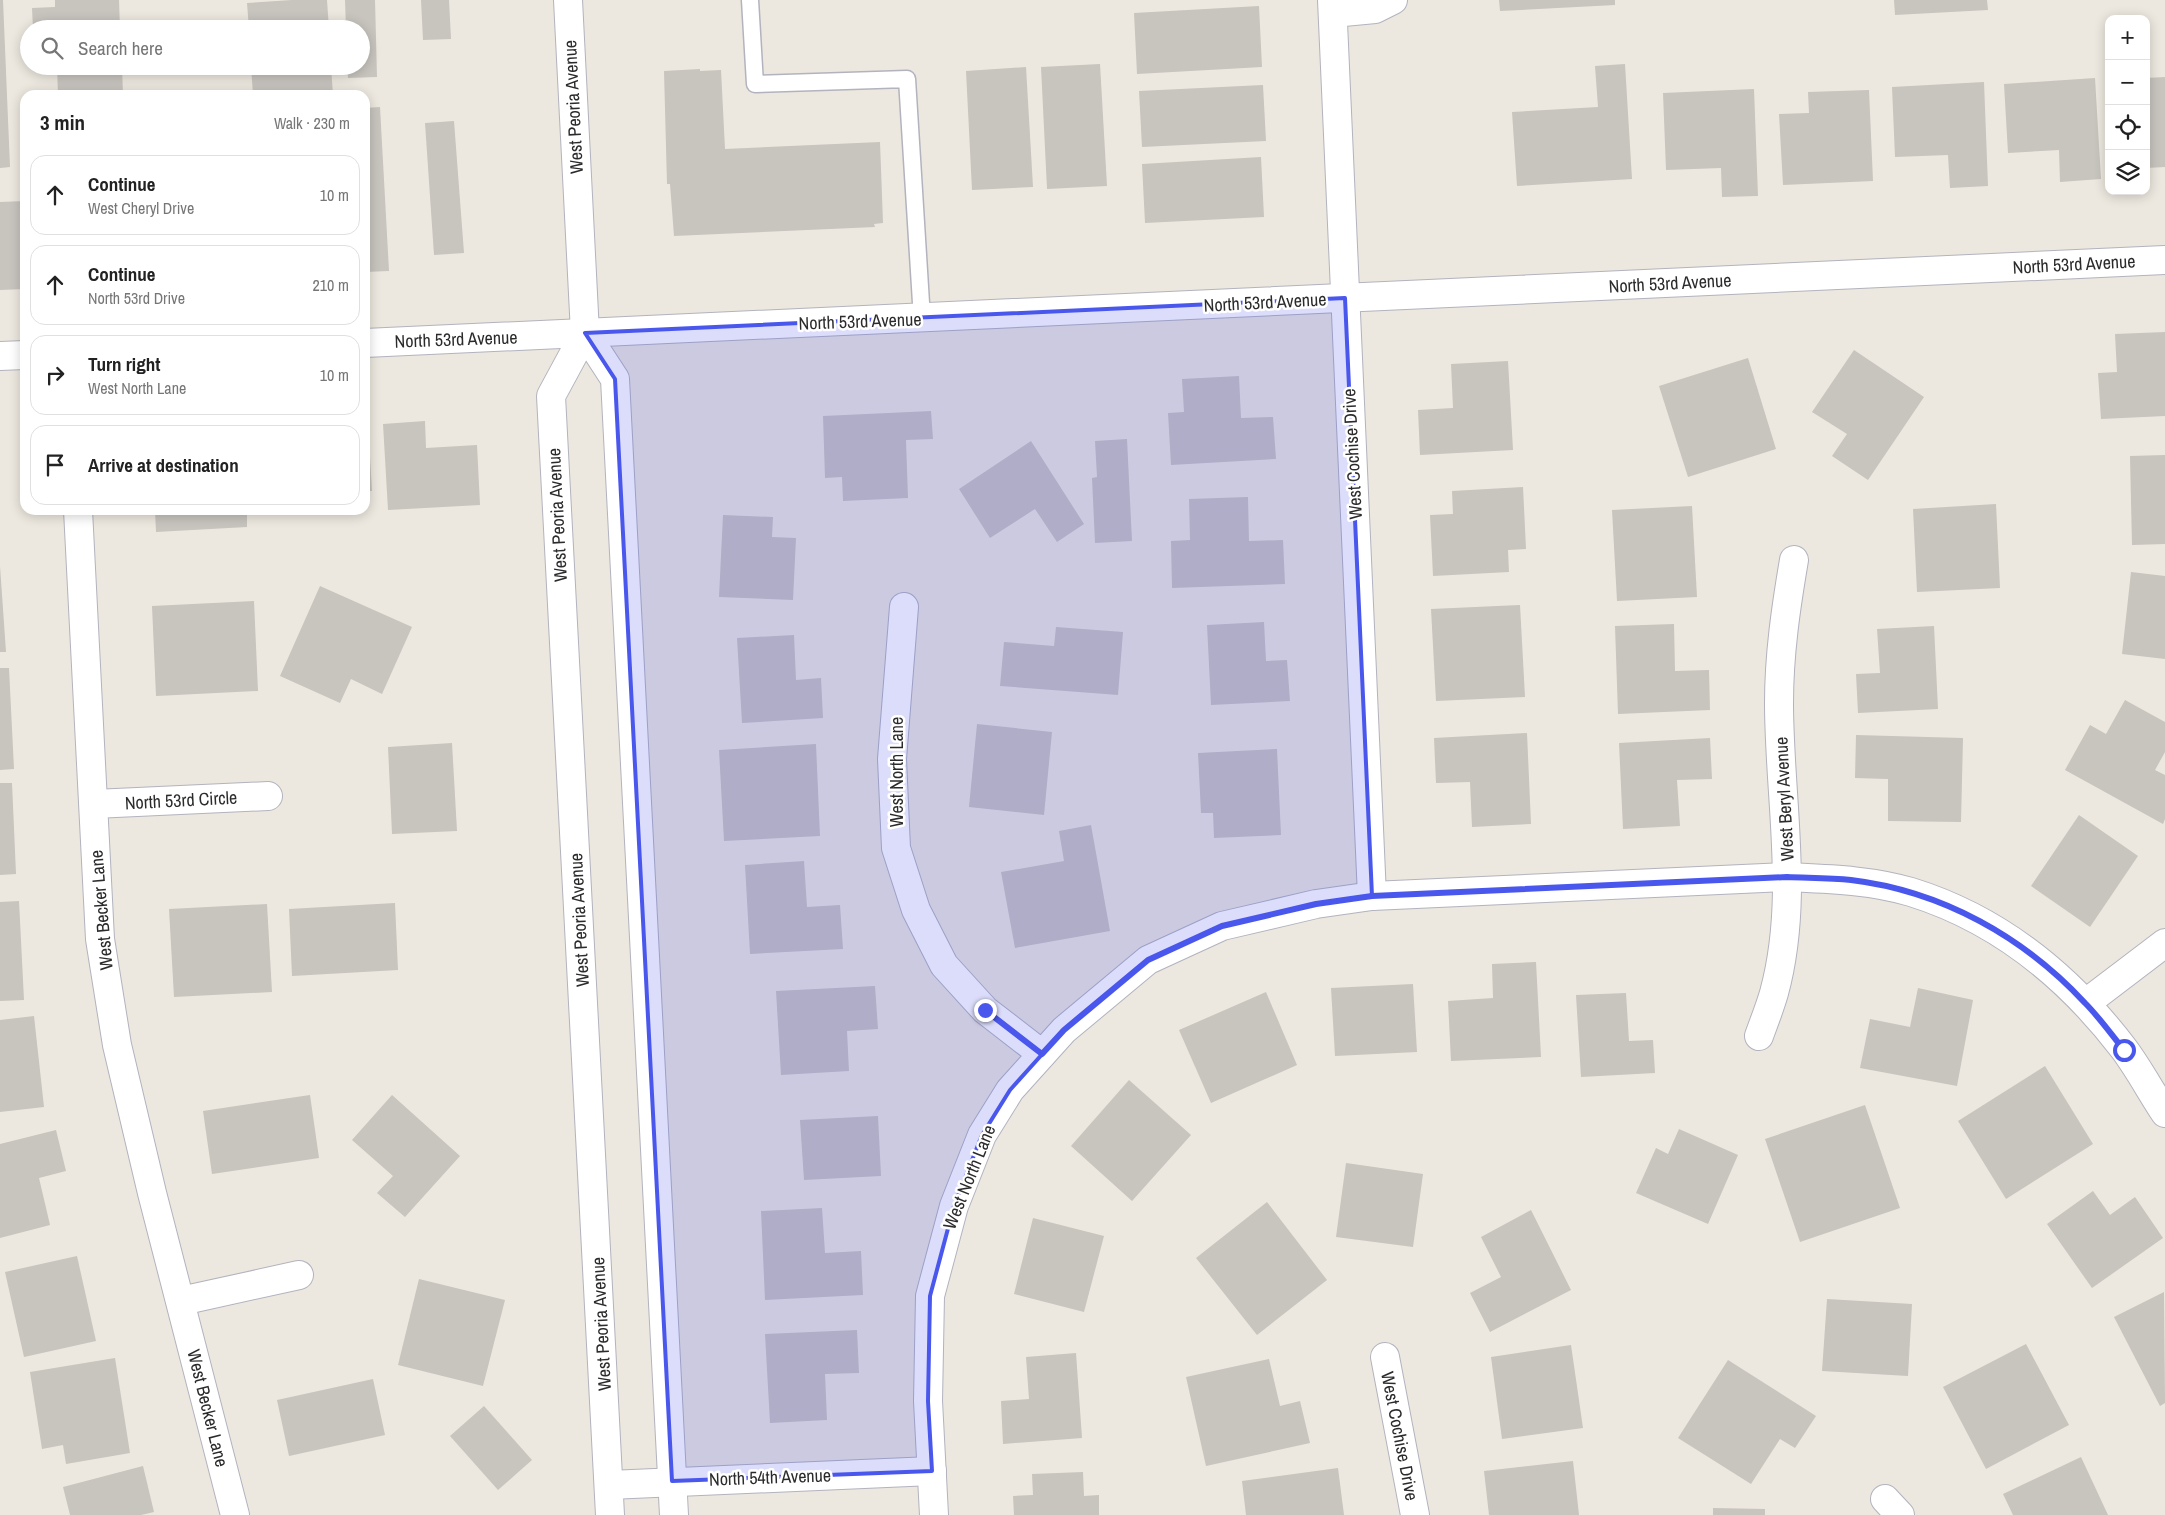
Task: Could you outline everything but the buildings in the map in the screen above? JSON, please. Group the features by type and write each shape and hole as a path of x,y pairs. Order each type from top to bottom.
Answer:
{"street":[{"name":"West Peoria Avenue","path":"568,0 585,333 551,396 610,1515"},
{"name":"West Cochise Drive","path":"1372,896 1333,6 1375,9 1393,0"},
{"name":"North 53rd Avenue","path":"370,343 922,319 2165,260"},
{"path":"585,333 615,379 674,1515"},
{"path":"0,356 20,355"},
{"name":"West Becker Lane","path":"78,515 100,939 117,1045 152,1193 182,1301 235,1515"},
{"name":"West Beryl Avenue","path":"1758,1036 1774,993 1785,932 1787,877 1779,704 1782,631 1794,560"},
{"name":"West North Lane","path":"904,607 892,759 896,848 916,910 944,965 985,1010 1042,1054 1010,1090 982,1135 954,1206 930,1296 928,1401 934,1515"},
{"name":"North 53rd Circle","path":"94,804 268,796"},
{"path":"1042,1054 1064,1030 1148,960 1222,926 1316,904 1372,896 1787,877 1852,880 1910,892 1974,917 2018,943 2086,1003 2124,1050 2165,1113"},
{"path":"2086,1003 2165,943"},
{"path":"182,1301 299,1275"},
{"name":"West Cochise Drive","path":"1385,1356 1415,1515"},
{"name":"North 54th Avenue","path":"609,1485 932,1471"}],"lane":[{"path":"750,0 755,84 907,79 922,319"}],"highlighted area":[{"path":"1345,298 1372,896 1316,904 1222,926 1148,960 1064,1030 1010,1090 982,1135 954,1206 930,1296 928,1401 932,1471 672,1481 615,379 585,333"}],"route":[{"path":"985,1010 1042,1054 1064,1030 1148,960 1222,926 1316,904 1372,896 1787,877 1852,880 1910,892 1974,917 2018,943 2060,978 2086,1003 2124,1050"}]}
